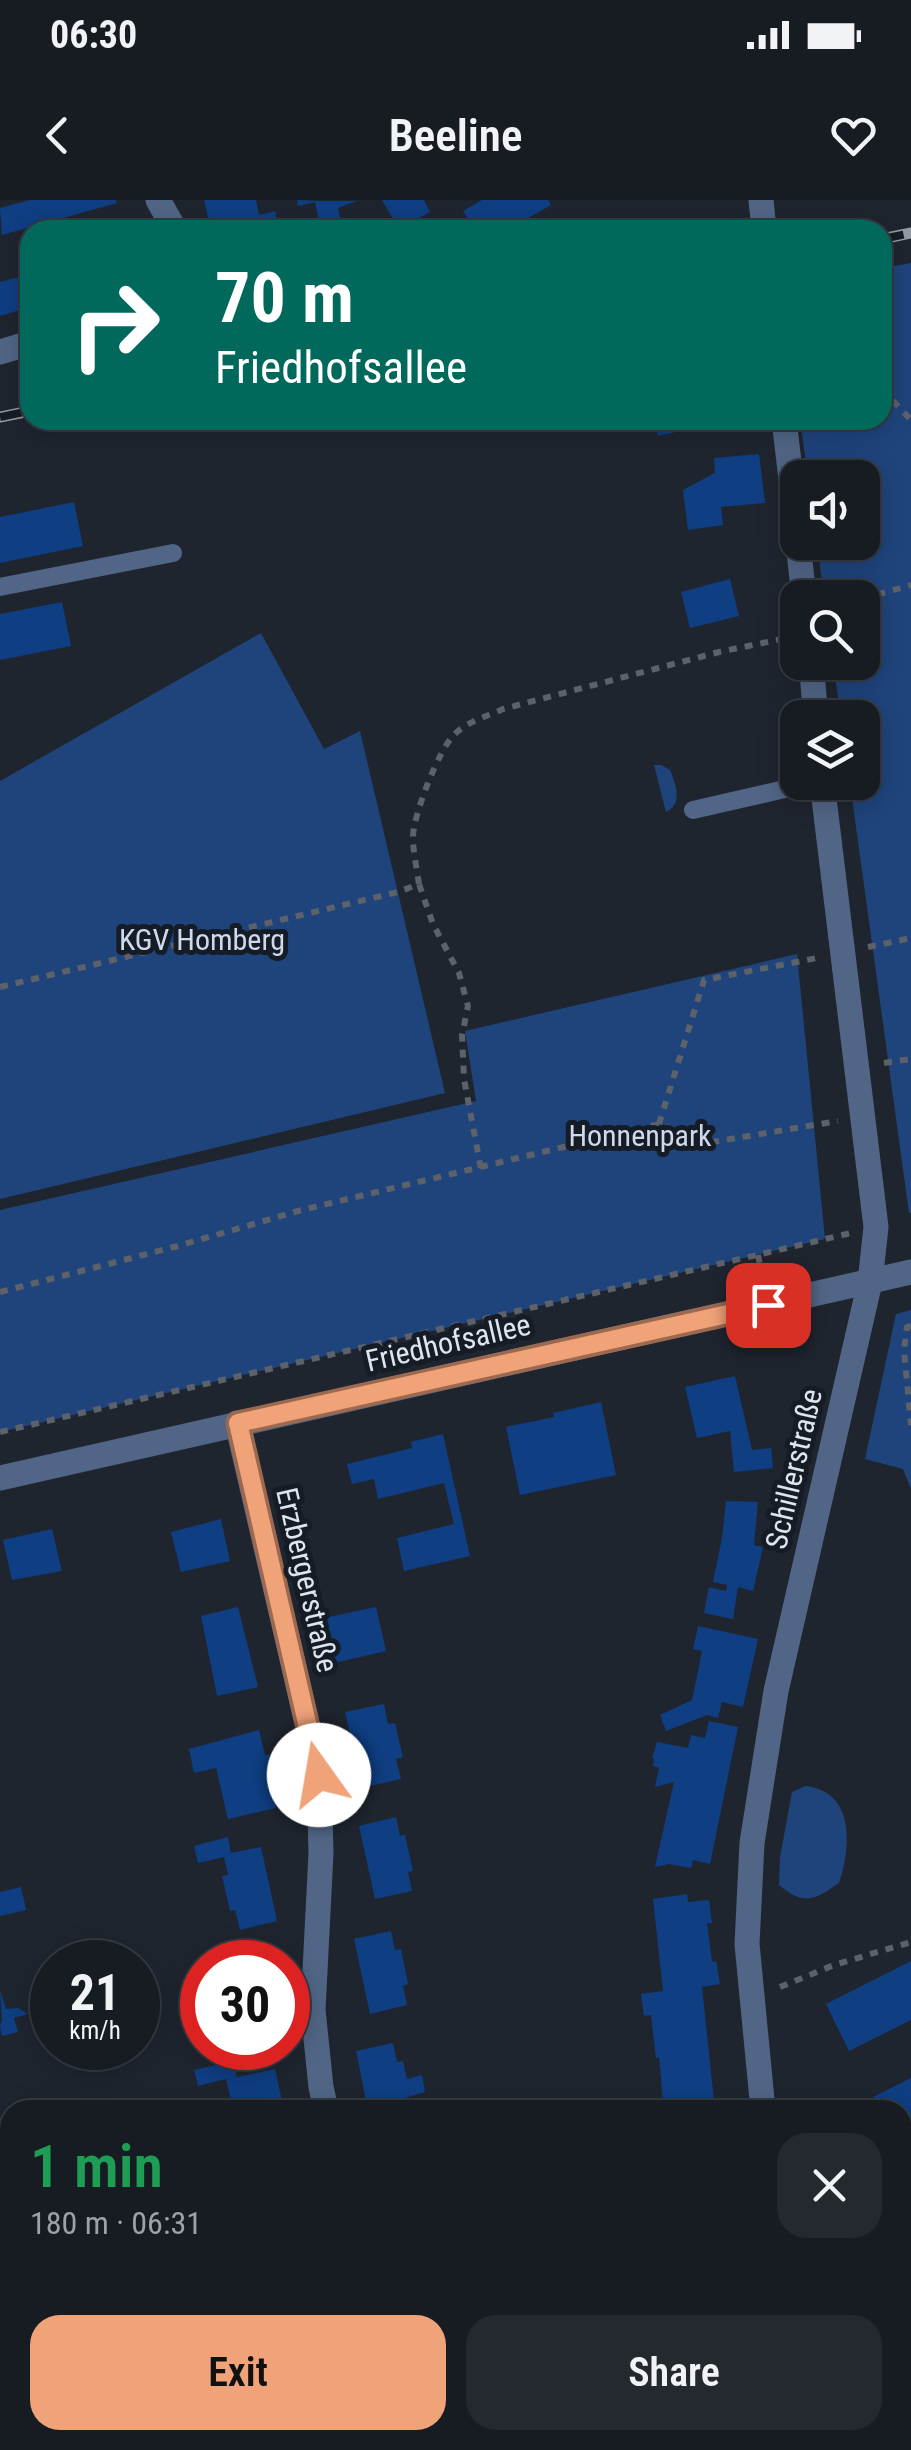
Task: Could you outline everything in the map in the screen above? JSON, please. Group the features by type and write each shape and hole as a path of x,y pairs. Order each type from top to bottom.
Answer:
{"street":[{"path":"785,430 789,460"},
{"name":"Schillerstraße","path":"763,2100 747,1944 752,1843 773,1710 870,1282 876,1227 824,800"},
{"name":"Friedhofsallee","path":"0,1478 911,1272"},
{"name":"Erzbergerstraße","path":"238,1423 319,1775 321,1853 312,2010 324,2100"}],"lane":[{"path":"0,588 173,553"},
{"path":"693,810 780,790"}],"path":[{"path":"892,400 911,420"},
{"path":"880,594 911,586"},
{"path":"481,1168 464,1079 462,1035 468,1006 420,884 413,836 442,754 453,735 503,709 780,640"},
{"path":"0,987 420,884"},
{"path":"660,1124 704,980 911,938"},
{"path":"0,1292 298,1212 660,1124 707,1143 864,1116"},
{"path":"0,1432 876,1227"},
{"path":"911,1326 904,1350 911,1425"},
{"path":"752,1998 834,1965 911,1942"}],"green space":[{"path":"911,263 911,1213 852,800 880,800 880,700 838,700 836,680 880,680 880,580 822,580 819,560 880,560 880,460 806,460 801,430 892,430 892,266"},
{"name":"KGV Homberg","path":"261,633 324,749 360,731 445,1093 0,1199 0,781"},
{"path":"654,765 670,770 676,788 675,804 666,812"},
{"name":"Honnenpark","path":"797,954 825,1239 0,1432 0,1210 476,1101 465,1031"},
{"path":"911,1310 911,1489 903,1469 865,1459 896,1314"},
{"path":"805,1786 833,1798 841,1809 847,1838 839,1883 809,1898 796,1896 779,1885 792,1792"}],"building":[{"path":"30,200 117,203 56,220 20,220 20,230 2,235 0,208"},
{"path":"204,200 256,200 259,215 275,211 277,220 209,220"},
{"path":"297,200 357,201 338,208 341,220 319,220 315,202 298,206"},
{"path":"382,200 424,200 430,212 415,220 394,220"},
{"path":"482,200 548,200 551,205 525,220 468,220 463,211"},
{"path":"20,277 20,310 0,316 0,282"},
{"path":"656,430 684,430 658,436"},
{"path":"759,454 765,503 721,507 723,525 688,530 683,490 715,473 714,458"},
{"path":"74,502 83,546 0,563 0,517"},
{"path":"730,579 739,616 690,628 681,592"},
{"path":"62,602 71,646 0,660 0,614"},
{"path":"735,1376 752,1450 771,1448 773,1468 734,1472 730,1431 697,1438 685,1387"},
{"path":"601,1402 616,1475 520,1495 506,1427"},
{"path":"443,1434 470,1556 404,1571 397,1538 454,1524 444,1483 378,1499 374,1479 352,1484 347,1464 412,1448 411,1442"},
{"path":"726,1501 758,1502 754,1545 763,1547 753,1591 738,1587 733,1619 704,1613 709,1587 726,1591 727,1585 713,1582"},
{"path":"221,1519 230,1561 181,1572 171,1532"},
{"path":"52,1529 62,1571 12,1580 3,1540"},
{"path":"238,1607 258,1687 217,1696 201,1616"},
{"path":"376,1607 386,1651 334,1663 324,1618"},
{"path":"698,1626 758,1639 743,1707 722,1702 718,1718 707,1715 666,1731 660,1715 692,1700 702,1651 693,1649"},
{"path":"384,1704 388,1724 395,1723 403,1757 396,1759 401,1779 362,1788 345,1712"},
{"path":"709,1721 738,1727 710,1864 693,1860 691,1868 669,1864 655,1867 674,1782 655,1787 659,1768 653,1766 652,1758 657,1742 688,1748 691,1735 705,1738"},
{"path":"259,1730 265,1755 269,1754 273,1768 268,1769 276,1808 228,1819 216,1768 194,1773 189,1749"},
{"path":"396,1817 400,1836 405,1835 413,1871 408,1872 412,1891 375,1899 359,1826"},
{"path":"228,1837 231,1853 261,1847 277,1921 240,1930 235,1910 230,1911 222,1876 228,1875 224,1857 198,1863 194,1846"},
{"path":"21,1887 26,1910 0,1916 0,1892"},
{"path":"687,1894 688,1902 709,1900 712,1923 707,1923 712,1962 716,1961 720,1984 702,1987 714,2100 662,2100 651,2015 644,2016 641,1994 663,1991 653,1899"},
{"path":"391,1931 395,1950 401,1949 408,1984 403,1986 407,2005 370,2014 354,1939"},
{"path":"911,1961 911,2020 849,2051 826,2004"},
{"path":"0,1990 6,2009 18,2008 28,2014 14,2018 18,2032 2,2036 0,2026"},
{"path":"393,2043 397,2062 403,2061 407,2079 422,2075 425,2092 406,2100 366,2100 356,2051"},
{"path":"194,2070 235,2070 237,2077 275,2070 282,2100 231,2100 226,2079 198,2086"},
{"path":"911,2078 911,2100 873,2097"}],"railway":[{"path":"892,237 911,233"},
{"path":"0,417 20,413"}],"route":[{"path":"319,1775 238,1423 768,1305"}]}
